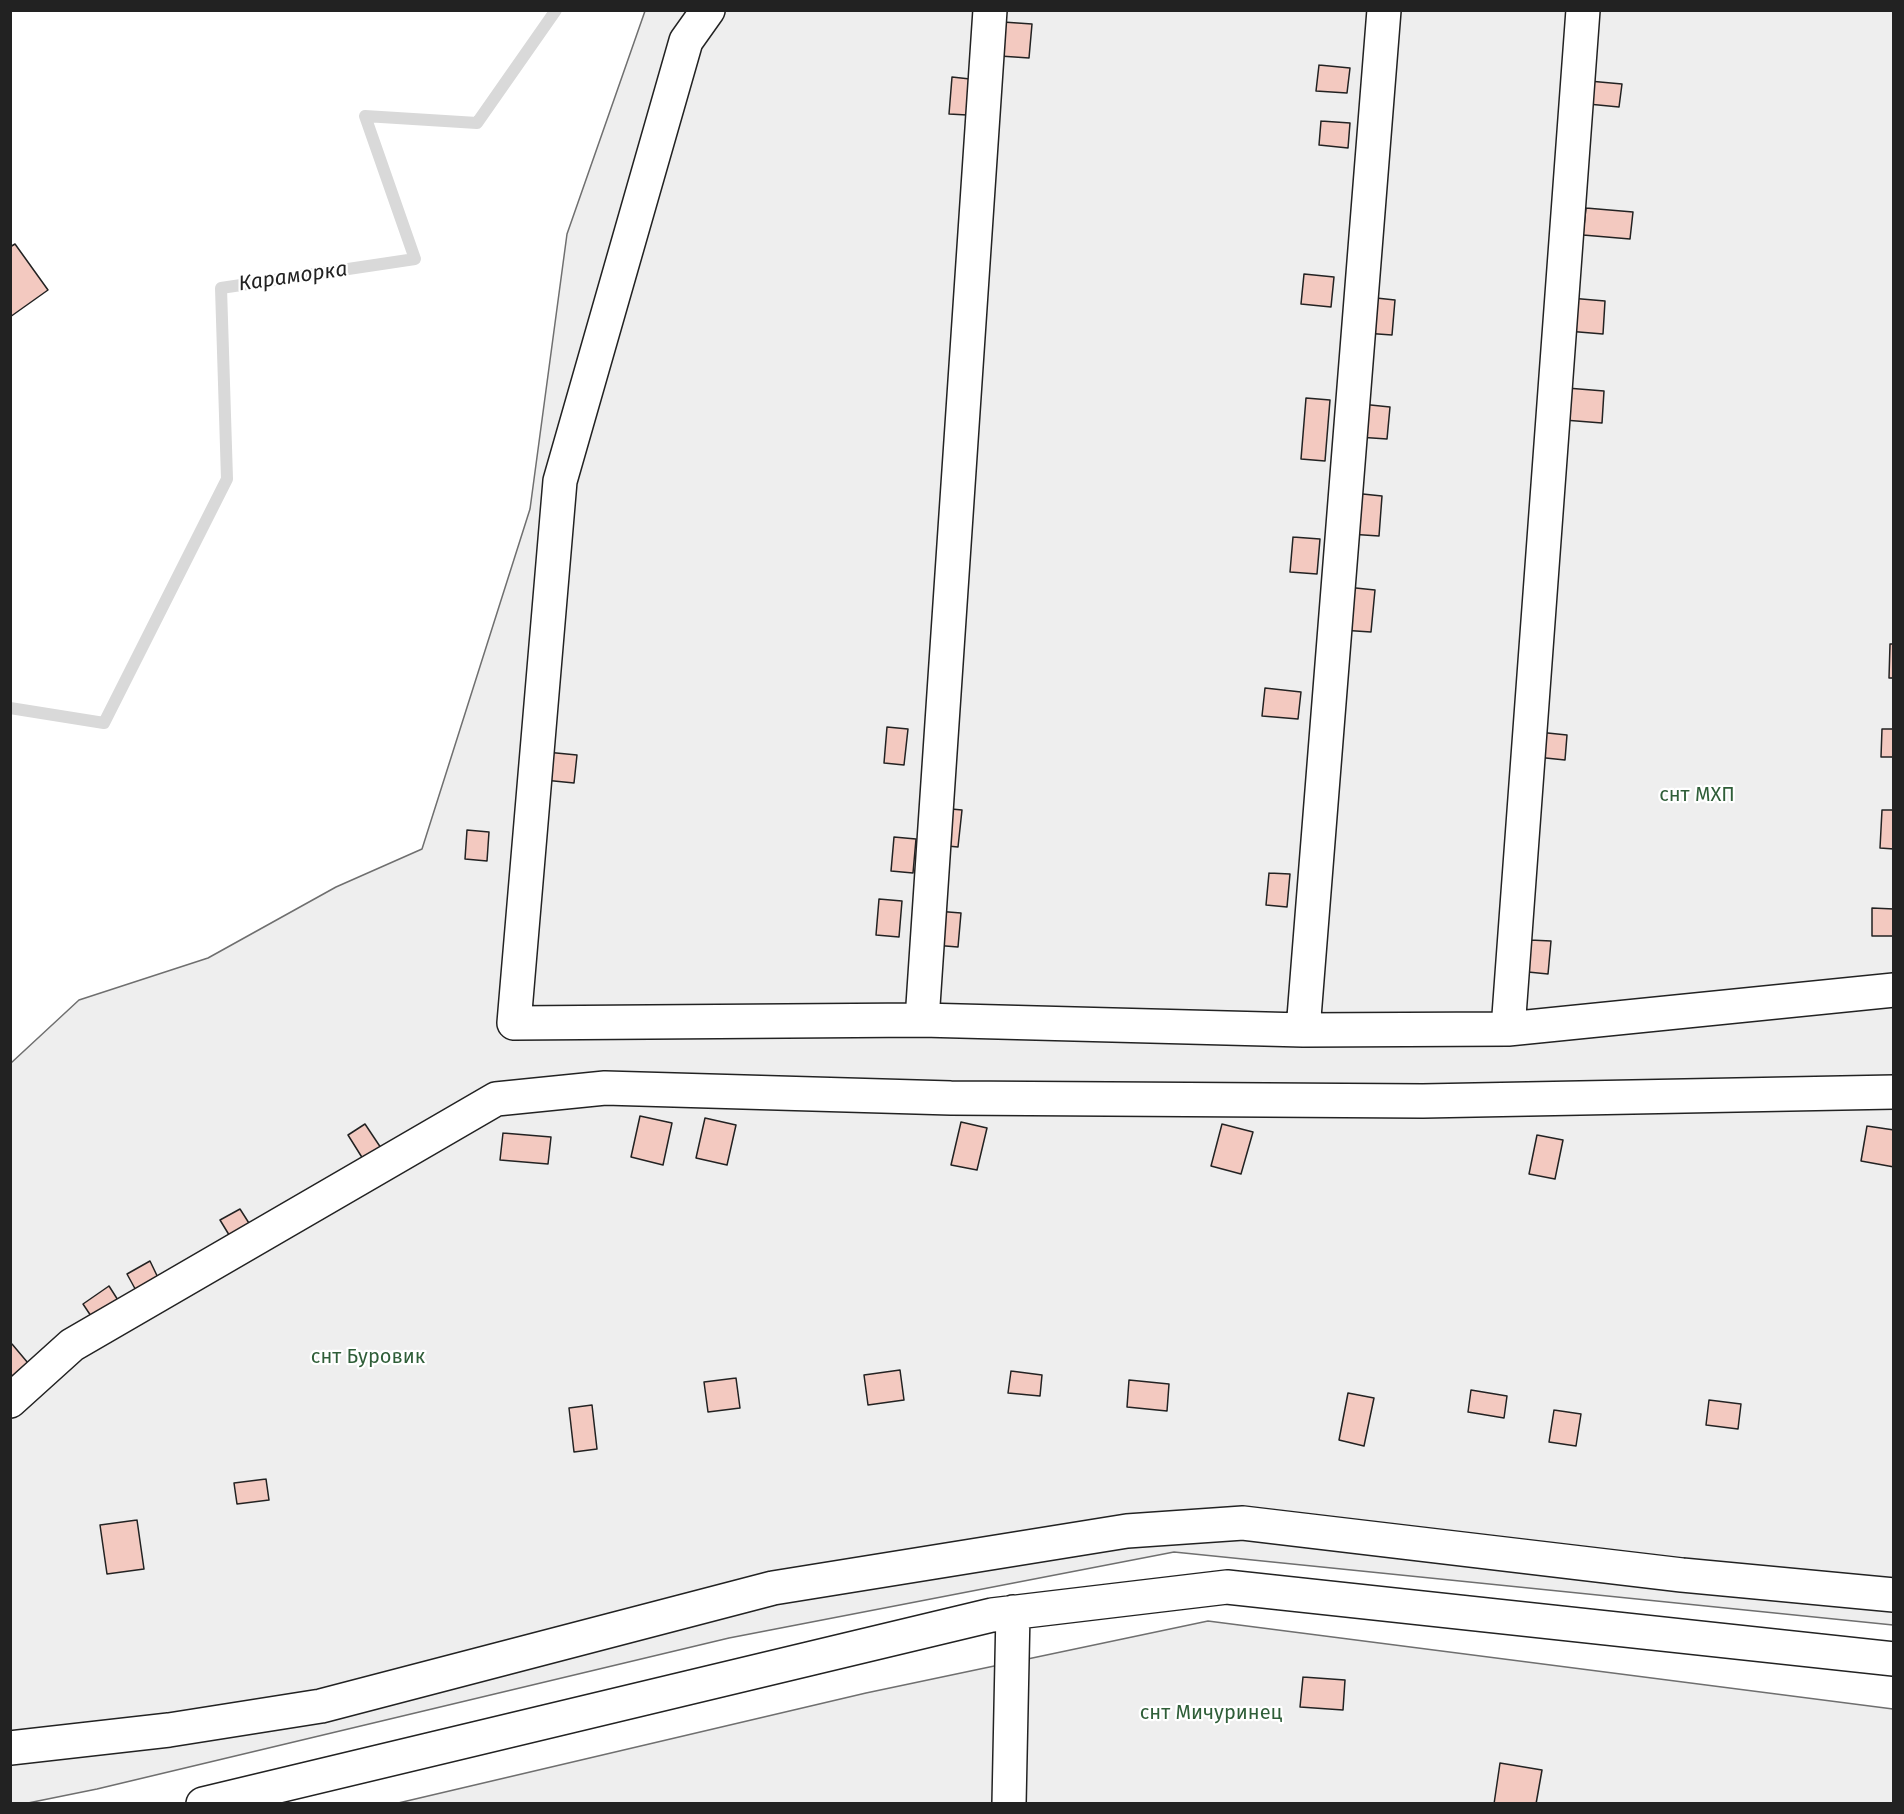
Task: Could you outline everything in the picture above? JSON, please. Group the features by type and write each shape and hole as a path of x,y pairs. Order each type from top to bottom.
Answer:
{"street":[{"path":"708,10 686,41 560,481 514,1023 922,1020 1303,1030 1508,1029 1893,990"},
{"path":"922,1020 990,10"},
{"path":"1303,1030 1384,10"},
{"path":"1508,1029 1583,10"},
{"path":"10,1401 72,1345 496,1099 605,1088 951,1098 1423,1101 1893,1092"},
{"path":"10,1748 169,1730 321,1706 772,1588 1127,1531 1243,1523 1682,1575 1893,1596"},
{"path":"204,1803 980,1617 1227,1587 1893,1659"},
{"path":"1008,1803 1013,1612"}],"green space":[{"path":"645,11 1893,11 1893,1625 1174,1552 729,1638 97,1789 28,1803 11,1804 11,1063 79,1000 208,958 336,887 422,849 530,509 567,234"},
{"name":"снт Мичуринец","path":"1208,1621 1893,1709 1893,1803 394,1804 866,1693"}],"building":[{"path":"1003,22 1032,24 1029,58 1000,56"},
{"path":"1319,65 1350,68 1347,93 1316,91"},
{"path":"952,77 970,79 967,115 949,114"},
{"path":"1589,81 1622,84 1619,107 1588,104"},
{"path":"1321,121 1350,123 1348,148 1319,145"},
{"path":"1586,208 1633,212 1630,239 1583,235"},
{"path":"15,244 48,290 10,317 10,247"},
{"path":"1304,274 1334,277 1331,307 1301,304"},
{"path":"1367,297 1395,300 1392,335 1364,333"},
{"path":"1570,298 1605,301 1603,334 1567,331"},
{"path":"1567,388 1604,391 1602,423 1564,420"},
{"path":"1306,398 1330,400 1325,461 1301,459"},
{"path":"1361,404 1390,407 1387,439 1358,437"},
{"path":"1353,493 1382,496 1379,536 1349,534"},
{"path":"1293,537 1320,539 1317,574 1290,572"},
{"path":"1346,587 1375,590 1371,632 1341,630"},
{"path":"1890,644 1894,644 1894,678 1889,678"},
{"path":"1265,688 1301,692 1298,719 1262,716"},
{"path":"887,727 908,729 904,765 884,763"},
{"path":"1882,729 1894,729 1894,757 1881,757"},
{"path":"1538,732 1567,735 1565,760 1536,757"},
{"path":"546,752 577,755 574,783 544,780"},
{"path":"941,808 962,810 958,847 937,845"},
{"path":"1882,810 1894,810 1894,849 1880,848"},
{"path":"467,830 489,832 487,861 465,859"},
{"path":"894,837 916,839 913,873 891,871"},
{"path":"1269,873 1290,874 1287,907 1266,905"},
{"path":"879,899 902,901 899,937 876,935"},
{"path":"1872,908 1894,909 1894,936 1872,936"},
{"path":"936,911 961,913 958,947 933,945"},
{"path":"1530,940 1551,941 1548,974 1528,972"},
{"path":"640,1116 672,1123 663,1165 631,1157"},
{"path":"705,1118 736,1125 727,1165 696,1158"},
{"path":"961,1122 987,1128 977,1170 951,1165"},
{"path":"365,1124 381,1148 363,1159 348,1135"},
{"path":"1222,1124 1253,1132 1241,1174 1211,1166"},
{"path":"1867,1126 1894,1130 1894,1167 1861,1161"},
{"path":"503,1133 551,1137 548,1164 500,1160"},
{"path":"1537,1135 1563,1140 1555,1179 1529,1174"},
{"path":"240,1209 254,1231 234,1243 220,1220"},
{"path":"150,1261 161,1284 139,1296 127,1274"},
{"path":"109,1286 123,1308 97,1325 83,1304"},
{"path":"12,1344 28,1363 10,1378 10,1345"},
{"path":"900,1370 904,1400 868,1405 864,1375"},
{"path":"1011,1371 1042,1375 1040,1396 1008,1393"},
{"path":"736,1378 740,1408 708,1412 704,1382"},
{"path":"1129,1380 1169,1384 1167,1411 1127,1407"},
{"path":"1471,1390 1507,1396 1504,1418 1468,1412"},
{"path":"1348,1393 1374,1398 1364,1446 1339,1440"},
{"path":"1709,1400 1741,1404 1738,1429 1706,1425"},
{"path":"592,1405 597,1449 574,1452 569,1408"},
{"path":"1554,1410 1581,1414 1576,1446 1549,1442"},
{"path":"266,1479 269,1500 237,1504 234,1483"},
{"path":"137,1520 144,1569 107,1574 100,1525"},
{"path":"1303,1677 1345,1680 1343,1710 1300,1707"},
{"path":"1500,1763 1542,1770 1536,1804 1494,1804"}],"waterway":[{"name":"Караморка","path":"10,708 104,723 227,479 221,288 415,259 365,116 477,123 556,10"}],"park label":[{"name":"снт МХП","path":"1697,795"},
{"name":"снт Буровик","path":"368,1357"}]}
